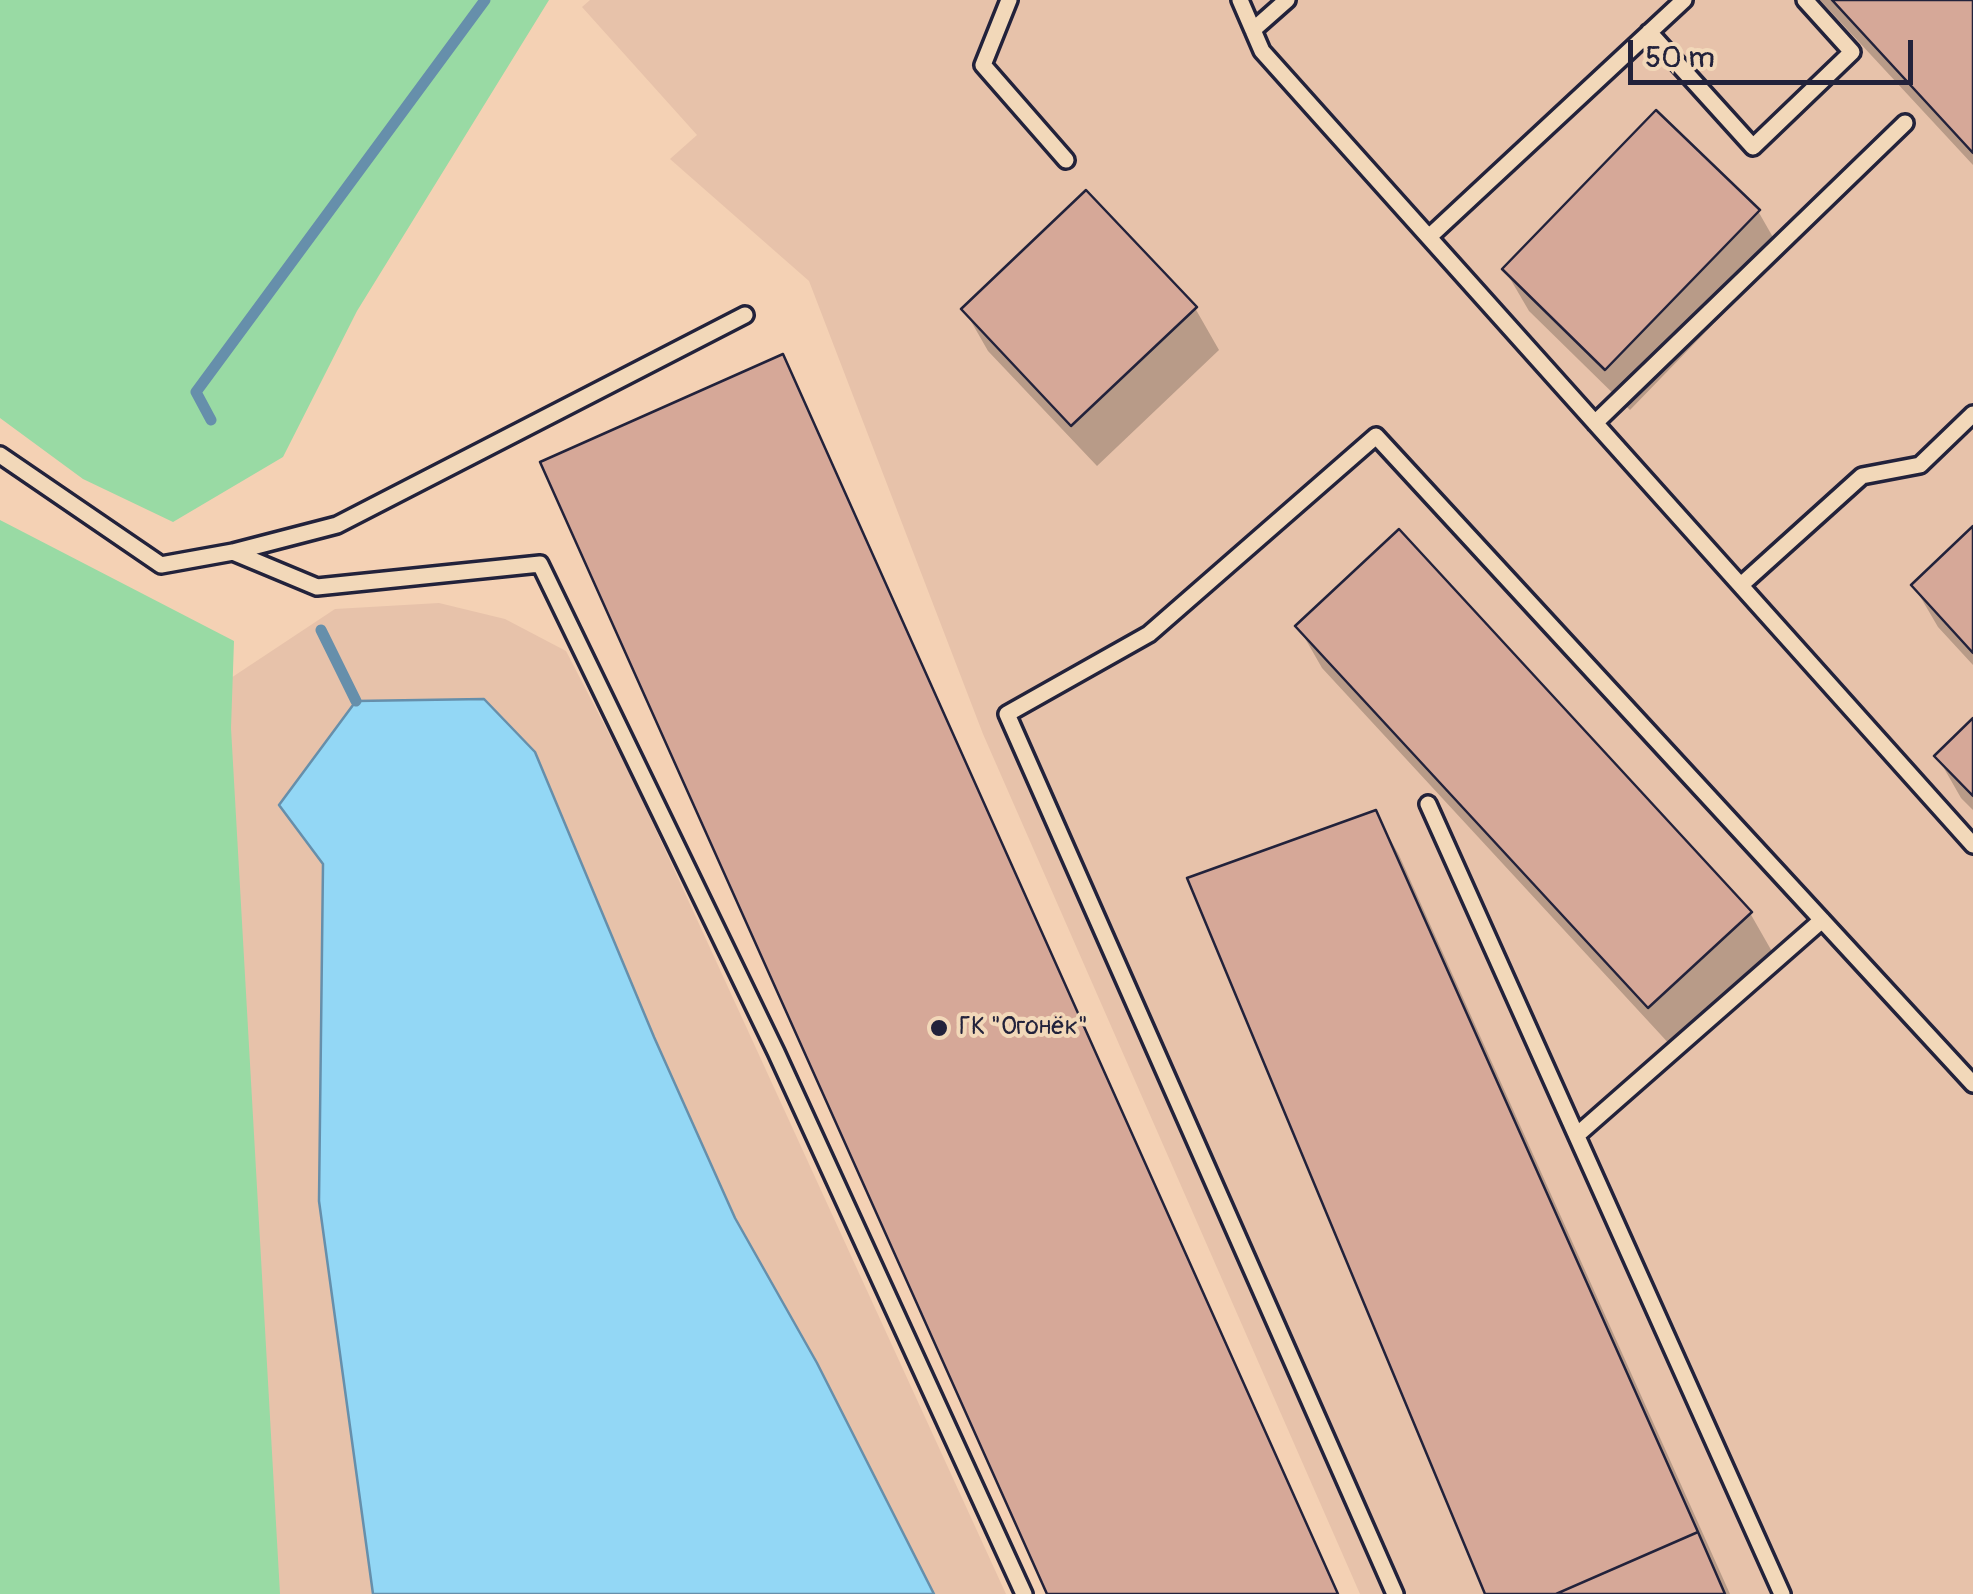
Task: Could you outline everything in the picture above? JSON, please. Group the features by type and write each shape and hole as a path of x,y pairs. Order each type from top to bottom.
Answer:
{"lane":[{"path":"1009,0 983,64 1066,160"},
{"path":"1240,0 1262,51 1973,845"},
{"path":"1253,30 1288,0"},
{"path":"1429,237 1684,0"},
{"path":"1649,32 1752,147 1852,52 1805,0"},
{"path":"1595,423 1905,123"},
{"path":"0,456 161,565 233,552 337,525 745,315"},
{"path":"1741,586 1862,476 1920,465 1973,414"},
{"path":"1395,1594 1007,714 1149,634 1376,436 1973,1084"},
{"path":"233,552 317,587 540,564 776,1052 1024,1594"},
{"path":"1428,804 1782,1594"},
{"path":"1577,1135 1822,920"}],"shaded area":[{"path":"590,0 1973,0 1973,1594 1360,1594 983,734 809,281 670,159 697,135 582,7"},
{"path":"439,603 505,619 566,651 634,782 1006,1594 0,1594 0,831 335,609"}],"green space":[{"path":"0,0 549,0 357,311 283,457 173,522 83,479 0,418"},
{"path":"0,520 234,641 231,728 280,1594 0,1594"}],"water":[{"path":"484,699 535,752 654,1037 735,1218 817,1363 934,1594 373,1594 319,1201 323,864 279,805 356,701"}],"building":[{"path":"1832,0 1973,0 1973,153"},
{"path":"1656,110 1760,210 1605,370 1502,269"},
{"path":"1086,190 1197,307 1071,426 961,309"},
{"name":"ГК \"Огонёк\"","path":"783,354 1338,1594 1047,1594 540,462"},
{"path":"1973,526 1973,653 1911,585"},
{"path":"1399,529 1752,912 1648,1008 1295,626"},
{"path":"1973,718 1973,796 1934,756"},
{"path":"1376,810 1698,1532 1556,1594 1485,1594 1187,878"},
{"path":"1698,1532 1725,1594 1556,1594"}],"waterway":[{"path":"211,420 196,392 485,0"},
{"path":"321,630 356,701"}],"place":[{"name":"ГК \"Огонёк\"","path":"939,1028"}]}
